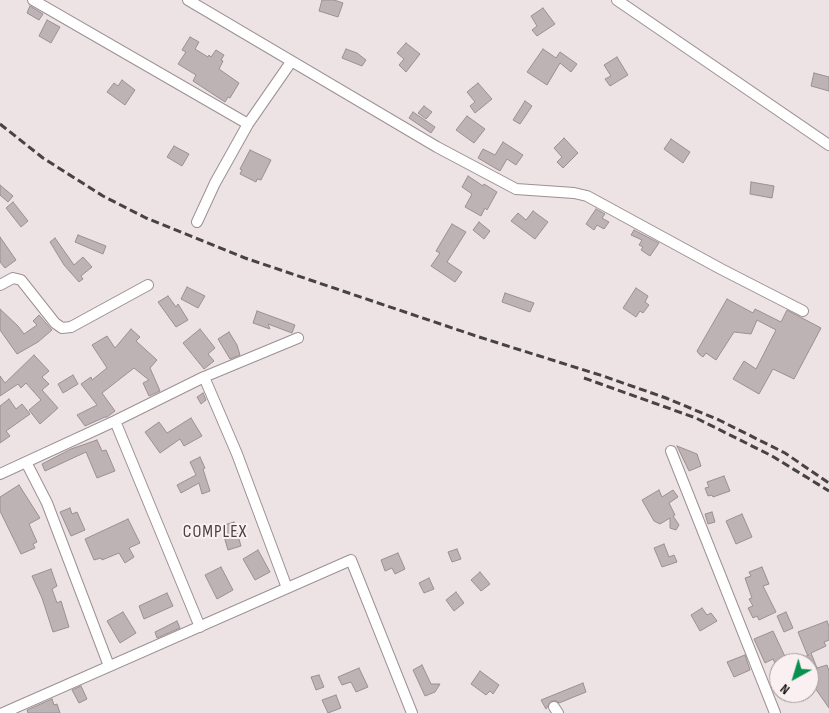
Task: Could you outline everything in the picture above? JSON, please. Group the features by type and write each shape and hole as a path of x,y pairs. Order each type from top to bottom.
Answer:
{"street":[{"path":"33,0 248,124"},
{"path":"188,0 437,147 516,189 574,193 587,196 720,270 803,311"},
{"path":"617,0 829,145"},
{"path":"197,222 215,183 248,124 291,62"},
{"path":"0,285 13,278 21,280 54,323 62,328 71,327 148,285"},
{"path":"0,474 115,421 204,377 298,338"},
{"path":"204,377 237,454 287,588"},
{"path":"115,421 200,627"},
{"path":"671,451 775,713"},
{"path":"26,462 47,502 109,666"},
{"path":"3,713 19,710 109,666 351,560 412,713"}],"building":[{"path":"322,0 334,0 343,3 338,17 319,11"},
{"path":"30,6 43,14 39,20 27,13"},
{"path":"543,8 555,24 537,36 532,30 537,26 531,16"},
{"path":"47,20 60,27 51,43 39,36"},
{"path":"190,37 199,42 195,49 208,57 209,55 211,57 216,50 224,55 219,69 239,83 230,98 228,97 225,102 193,81 196,75 178,64 186,52 182,50"},
{"path":"406,43 420,54 406,72 399,65 404,59 397,53"},
{"path":"346,49 357,53 366,60 362,66 342,58"},
{"path":"543,49 556,58 560,52 577,64 571,72 560,63 547,85 527,72"},
{"path":"617,57 628,75 610,86 605,79 611,76 604,65"},
{"path":"814,73 829,77 829,91 811,86"},
{"path":"122,80 135,90 125,105 107,92 114,83 118,86"},
{"path":"478,83 492,99 475,113 470,106 475,102 467,92"},
{"path":"525,101 532,106 520,124 513,120"},
{"path":"424,106 432,112 426,119 418,113"},
{"path":"413,112 435,127 431,133 409,118"},
{"path":"467,116 485,129 474,143 456,130"},
{"path":"564,138 578,153 563,168 557,162 562,157 554,148"},
{"path":"671,139 690,152 683,163 664,149"},
{"path":"503,142 523,155 516,165 507,159 500,171 478,158 483,149 495,155"},
{"path":"174,146 189,154 182,166 167,157"},
{"path":"250,150 271,160 261,180 257,179 256,182 240,174 242,170 240,169"},
{"path":"468,176 483,186 484,184 497,192 487,210 485,208 481,216 465,207 472,194 462,187"},
{"path":"751,182 774,186 772,198 750,194"},
{"path":"0,185 13,196 8,202 0,195"},
{"path":"13,202 28,221 21,227 6,208"},
{"path":"596,209 605,214 602,218 609,222 604,229 597,225 594,230 586,224"},
{"path":"533,211 548,222 535,239 511,221 518,213 526,220"},
{"path":"479,222 490,231 484,239 473,230"},
{"path":"452,224 466,232 447,262 462,272 455,282 431,266 440,253 436,251"},
{"path":"634,230 659,243 650,256 641,250 643,247 639,245 642,240 631,235"},
{"path":"78,235 106,246 103,254 75,242"},
{"path":"0,237 16,260 5,268 0,262"},
{"path":"55,238 74,265 83,257 92,267 81,276 83,279 79,282 64,265 50,242"},
{"path":"187,287 205,296 198,308 181,299"},
{"path":"636,288 648,296 645,302 649,305 643,313 640,311 636,317 623,308"},
{"path":"505,293 534,303 530,312 502,302"},
{"path":"168,296 176,307 178,304 188,320 176,327 158,302"},
{"path":"727,299 753,313 755,309 781,322 787,310 821,328 794,379 773,369 759,394 733,379 744,361 756,369 776,330 757,320 751,334 734,332 716,360 706,353 703,357 699,354 697,351"},
{"path":"0,309 24,334 37,325 33,321 39,315 52,330 38,342 17,354 0,330"},
{"path":"257,311 295,325 292,333 268,324 270,329 253,323"},
{"path":"131,329 140,337 136,341 157,360 150,368 160,391 149,396 143,383 149,380 134,368 102,393 115,411 107,417 85,426 77,415 97,405 81,384 91,377 92,380 107,368 92,345 107,336 115,348"},
{"path":"200,329 215,348 208,354 214,361 204,369 183,343"},
{"path":"229,332 237,345 240,355 230,359 218,339"},
{"path":"34,355 49,371 42,377 49,384 42,390 58,408 40,424 29,410 41,400 26,383 21,388 18,384 0,396 0,376 5,383"},
{"path":"73,375 78,384 63,393 58,384"},
{"path":"203,393 206,400 201,404 197,397"},
{"path":"9,399 16,409 22,404 30,414 6,431 10,436 0,443 0,406"},
{"path":"191,418 202,436 184,446 180,439 160,453 145,432 159,422 167,433"},
{"path":"97,440 102,451 106,450 115,471 97,478 86,452 45,471 42,464 71,449"},
{"path":"677,446 697,454 701,466 689,471"},
{"path":"200,457 205,468 203,469 210,491 202,494 199,483 181,493 177,485 196,475 190,462"},
{"path":"724,476 730,491 713,497 712,495 708,496 705,488 709,487 707,482"},
{"path":"19,485 40,518 29,524 37,542 33,544 35,548 21,554 0,511 0,497"},
{"path":"659,490 662,497 673,490 678,497 669,503 675,515 673,516 679,525 676,530 670,528 670,518 660,524 654,521 642,500"},
{"path":"70,508 72,514 77,512 85,530 71,536 60,512"},
{"path":"712,512 715,522 708,524 705,514"},
{"path":"742,514 752,537 736,544 726,521"},
{"path":"128,519 140,543 129,548 134,557 125,563 119,553 102,560 101,558 94,560 85,539"},
{"path":"234,522 241,546 228,550 221,526"},
{"path":"664,544 669,557 674,555 677,562 662,567 654,548"},
{"path":"457,549 461,559 452,562 448,552"},
{"path":"258,550 270,572 255,580 243,559"},
{"path":"398,553 405,569 395,574 392,568 385,571 381,560"},
{"path":"221,567 233,590 217,599 205,575"},
{"path":"762,567 769,584 763,586 776,612 759,620 757,616 753,618 748,608 753,606 749,599 752,598 745,578 751,576 749,572"},
{"path":"51,569 57,586 52,589 57,603 61,601 69,627 53,632 42,598 32,576"},
{"path":"480,572 490,584 481,591 471,580"},
{"path":"429,578 434,589 424,593 419,583"},
{"path":"456,592 464,603 454,611 446,600"},
{"path":"167,593 173,606 144,619 139,606"},
{"path":"702,608 707,615 711,613 717,621 700,631 691,615"},
{"path":"123,612 136,633 120,643 107,621"},
{"path":"786,612 793,628 784,632 777,616"},
{"path":"177,621 180,628 157,638 155,632"},
{"path":"827,621 829,640 824,642 826,646 807,653 798,632"},
{"path":"773,631 783,653 769,653 769,661 765,663 754,639"},
{"path":"745,655 750,670 734,677 727,662"},
{"path":"422,665 431,684 440,684 435,692 425,696 413,670"},
{"path":"827,665 829,671 829,708 819,694 819,667"},
{"path":"359,668 368,687 356,692 351,682 342,685 338,677"},
{"path":"480,671 499,685 493,694 490,691 486,695 471,684"},
{"path":"319,675 324,687 316,690 311,677"},
{"path":"583,683 586,692 559,703 551,701 546,709 541,700"},
{"path":"81,686 87,699 79,703 72,690"},
{"path":"336,695 341,708 328,713 322,700"},
{"path":"52,699 54,705 57,704 60,713 28,713 27,710"}],"railway":[{"path":"0,124 43,158 103,196 146,218 245,258 666,398 719,420 785,453 829,483"},
{"path":"584,378 696,418 772,456 829,491"}],"district":[{"name":"COMPLEX","path":"215,532"}]}
